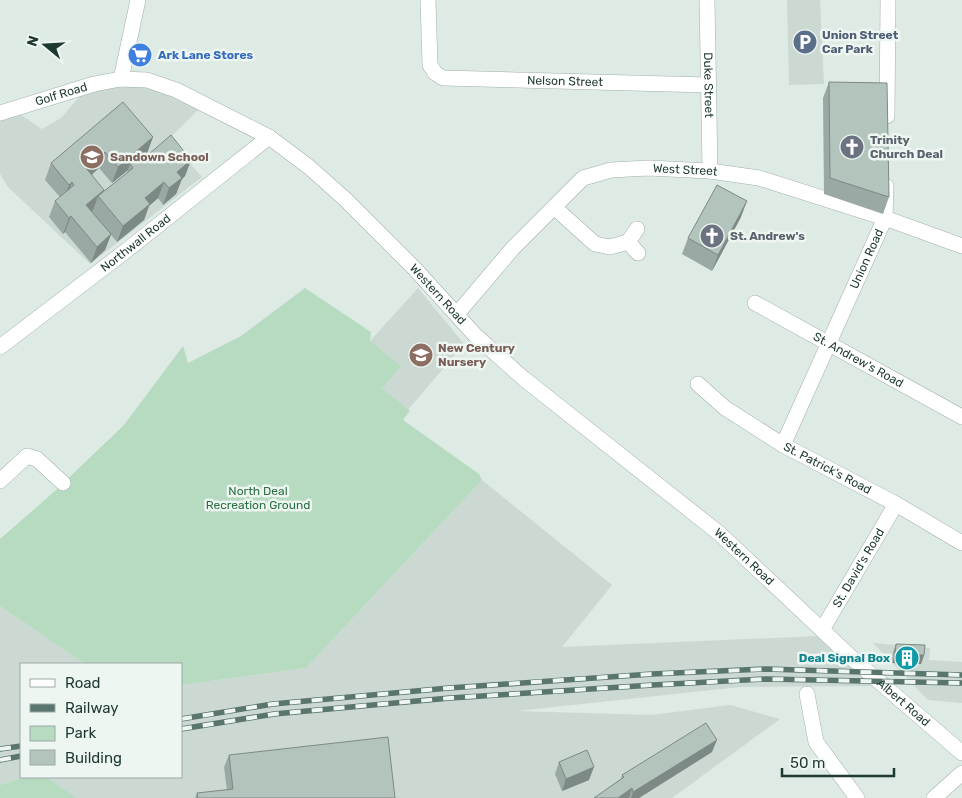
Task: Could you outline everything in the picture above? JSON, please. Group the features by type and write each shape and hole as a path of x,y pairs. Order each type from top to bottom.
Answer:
{"street":[{"path":"121,79 138,0"},
{"name":"Nelson Street","path":"428,0 430,65 435,73 443,78 708,84"},
{"name":"Duke Street","path":"707,0 710,171"},
{"path":"886,129 888,0"},
{"name":"Golf Road","path":"0,113 94,84 121,79"},
{"name":"Western Road","path":"121,79 147,80 176,90 269,137 308,167 345,199 415,269 475,335 523,378 720,534 822,630"},
{"name":"Northwall Road","path":"0,347 127,250 269,137"},
{"name":"West Street","path":"457,314 513,248 584,178 611,170 648,168 710,171 759,178 885,218 962,246"},
{"name":"Union Road","path":"783,445 885,218 886,169"},
{"path":"554,207 595,244 610,247 628,242 637,228"},
{"path":"628,242 638,253"},
{"name":"St. Andrew's Road","path":"754,303 962,417"},
{"name":"St. Patrick's Road","path":"698,384 725,408 783,445 896,504 962,543"},
{"path":"0,481 27,456 37,459 63,483"},
{"name":"St. David's Road","path":"822,630 896,504"},
{"name":"Albert Road","path":"822,630 853,660 962,753"},
{"path":"807,694 816,742 857,798"},
{"path":"934,798 962,774"}],"shaded area":[{"name":"Union Street Car Park","path":"787,0 820,0 824,84 789,85"},
{"name":"Sandown School","path":"146,85 202,106 169,139 202,177 90,264 8,187 0,174 0,118 18,113 42,129 61,118 81,95 105,86"},
{"name":"New Century Nursery","path":"418,288 464,344 408,410 382,388 370,341"},
{"path":"482,480 612,585 562,647 819,636 879,686 740,687 517,711 651,715 730,705 780,719 672,798 77,798 47,778 182,778 182,685 306,668"},
{"path":"0,606 84,663 20,663 20,778 23,778 0,785"},
{"path":"873,643 930,648 929,660 962,662 962,703 928,700"}],"green space":[{"name":"North Deal Recreation Ground","path":"305,288 371,332 370,341 401,366 382,388 410,411 403,420 479,474 482,480 306,668 182,685 182,663 84,663 0,606 0,539 55,491 124,425 183,346 188,363 241,336"},
{"path":"23,778 47,778 77,798 0,798 0,785"}],"building":[{"name":"Trinity Church Deal","path":"829,82 887,83 889,197 830,178"},
{"path":"123,102 153,137 118,167 105,152 86,168 104,190 86,205 111,234 97,247 71,216 69,218 55,201 74,185 72,182 69,185 51,163"},
{"path":"171,135 191,160 177,172 182,178 169,188 164,182 145,198 150,204 123,226 98,196 133,168 130,164 146,151 148,155"},
{"name":"St. Andrew's","path":"717,185 747,201 718,255 688,238"},
{"path":"896,644 925,645 924,655 895,655"},
{"path":"706,723 717,740 633,792 632,788 618,798 594,798 624,777 622,775"},
{"path":"388,737 395,798 198,798 197,793 233,789 229,755"},
{"path":"587,750 594,767 566,779 559,762"}],"railway":[{"path":"182,719 273,704 449,688 652,674 766,669 962,675"},
{"path":"182,729 274,714 450,698 653,685 766,679 962,683"},
{"path":"0,749 20,746"},
{"path":"0,760 20,756"}],"place":[{"name":"Union Street Car Park","path":"805,42"},
{"name":"Ark Lane Stores","path":"140,55"},
{"name":"Trinity Church Deal","path":"852,147"},
{"name":"Sandown School","path":"92,157"},
{"name":"St. Andrew's","path":"712,236"},
{"name":"New Century Nursery","path":"421,355"},
{"name":"Deal Signal Box","path":"907,658"}]}
